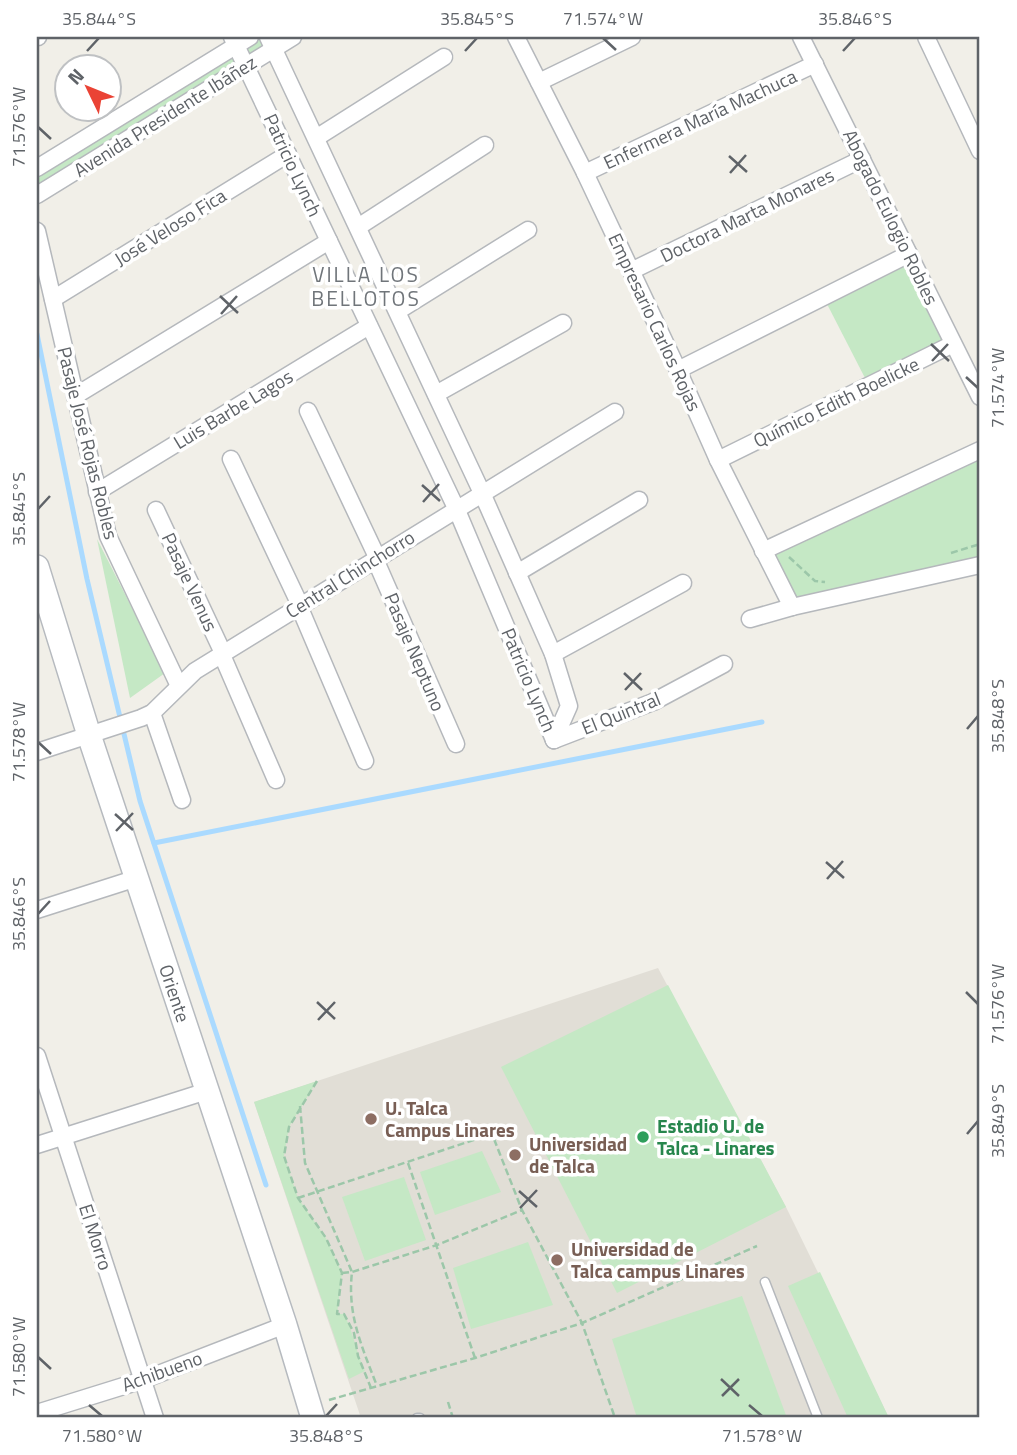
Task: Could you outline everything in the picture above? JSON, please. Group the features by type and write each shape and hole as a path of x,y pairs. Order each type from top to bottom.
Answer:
{"street":[{"name":"Avenida Presidente Ibáñez","path":"37,195 246,66 271,43 293,37"},
{"name":"Empresario Carlos Rojas","path":"516,37 631,271 718,460 770,548 792,607"},
{"path":"539,82 632,37"},
{"name":"Abogado Eulogio Robles","path":"801,37 980,397"},
{"path":"928,37 980,151"},
{"name":"Avenida Presidente Ibáñez","path":"37,168 239,40"},
{"name":"Patricio Lynch","path":"239,40 246,66 456,508 554,740"},
{"name":"Patricio Lynch","path":"271,43 482,492 553,654 569,706 554,740"},
{"path":"316,138 444,57"},
{"name":"Enfermera María Machuca","path":"584,173 815,64"},
{"path":"358,227 485,145"},
{"name":"José Veloso Fica","path":"53,299 288,154"},
{"name":"Doctora Marta Monares","path":"631,271 862,159"},
{"path":"398,311 528,230"},
{"name":"Pasaje José Rojas Robles","path":"37,231 108,536 179,686"},
{"path":"75,396 329,241"},
{"path":"678,370 909,254"},
{"path":"436,394 563,323"},
{"name":"Luis Barbe Lagos","path":"97,492 369,326"},
{"name":"Químico Edith Boelicke","path":"718,460 953,344"},
{"name":"Pasaje Neptuno","path":"308,411 376,558 456,744"},
{"name":"Central Chinchorro","path":"37,752 146,715 190,674 615,412"},
{"path":"770,548 980,450"},
{"path":"231,459 300,606 365,761"},
{"path":"517,573 639,500"},
{"name":"Pasaje Venus","path":"156,510 276,780"},
{"path":"750,619 980,565"},
{"name":"Oriente","path":"37,567 89,735 285,1325 311,1412"},
{"path":"553,654 683,583"},
{"name":"El Quintral","path":"554,740 653,702 724,664"},
{"path":"146,715 182,800"},
{"path":"37,910 137,878"},
{"name":"El Morro","path":"37,1056 155,1418"},
{"path":"37,1145 207,1091"},
{"name":"Achibueno","path":"37,1413 143,1380 285,1325"}],"lane":[{"path":"765,1282 818,1418"}],"path":[{"path":"948,554 980,544"},
{"path":"770,548 815,581 832,583"},
{"path":"317,1081 289,1127 284,1156 298,1198 326,1238 342,1273 337,1314 344,1314 354,1333 358,1356 371,1388"},
{"path":"300,1106 305,1163 352,1272 352,1314 377,1387"},
{"path":"298,1198 492,1134 522,1210 582,1322 615,1418"},
{"path":"408,1163 475,1358"},
{"path":"342,1273 437,1245 522,1210"},
{"path":"311,1412 371,1388 475,1358 582,1322 757,1246"},
{"path":"448,1402 453,1418"}],"shaded area":[{"name":"Universidad de Talca","path":"658,968 786,1207 889,1418 361,1418 254,1102"}],"green space":[{"path":"259,37 291,37 37,195 37,174"},
{"path":"904,264 945,339 865,378 827,304"},
{"path":"980,458 980,556 796,598 773,554"},
{"path":"97,539 165,673 130,698"},
{"name":"Estadio U. de Talca - Linares","path":"668,985 786,1207 617,1293 501,1067"},
{"path":"317,1081 289,1127 284,1156 298,1198 326,1238 342,1273 337,1314 344,1314 365,1371 349,1379 254,1102"},
{"path":"482,1151 501,1192 435,1215 420,1172"},
{"path":"404,1177 426,1240 365,1261 342,1197"},
{"path":"528,1242 553,1305 471,1329 453,1268"},
{"path":"820,1272 889,1418 848,1418 788,1286"},
{"path":"742,1296 787,1418 637,1418 612,1339"}],"waterway":[{"path":"37,334 87,579 140,801 266,1185"},
{"path":"154,843 762,722"}],"place":[{"name":"U. Talca Campus Linares","path":"371,1119"},
{"name":"Estadio U. de Talca - Linares","path":"643,1137"},
{"name":"Universidad de Talca","path":"515,1155"},
{"name":"Universidad de Talca campus Linares","path":"557,1260"}],"district":[{"name":"VILLA LOS BELLOTOS","path":"366,287"}]}
